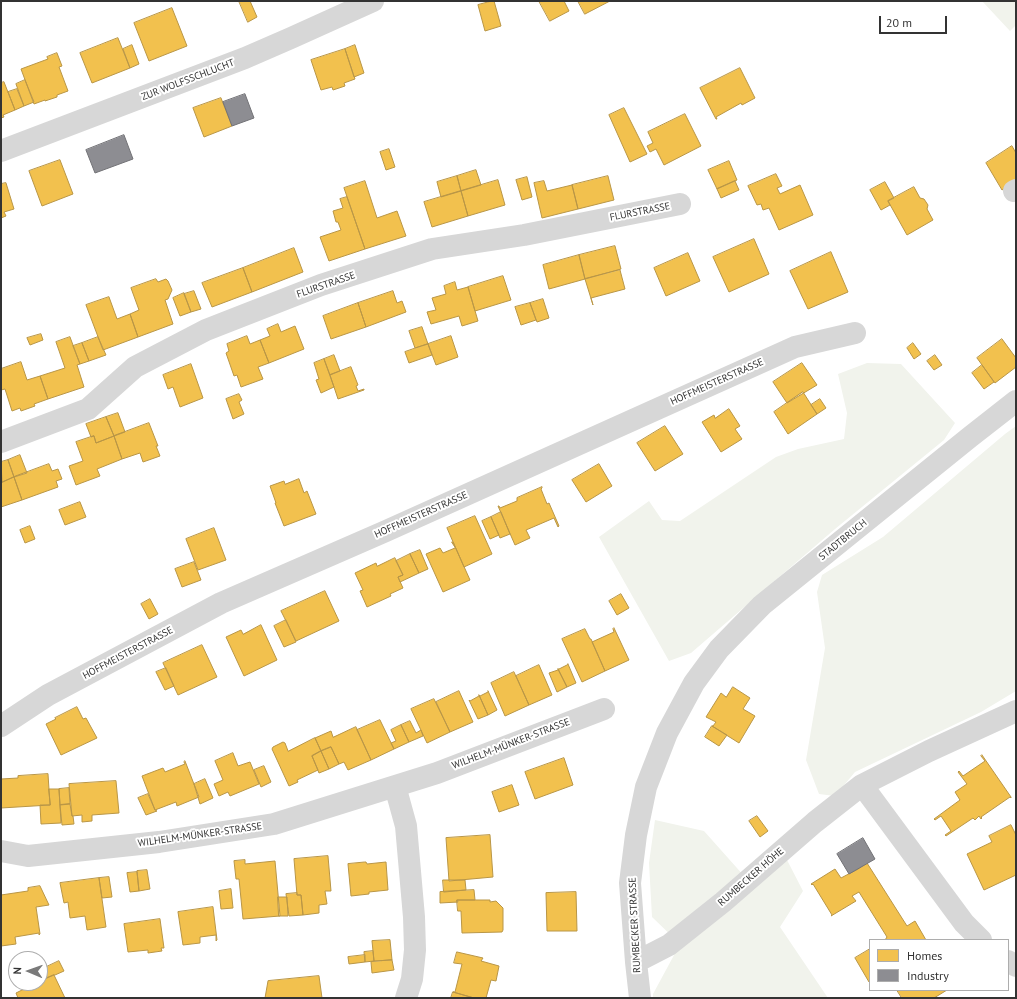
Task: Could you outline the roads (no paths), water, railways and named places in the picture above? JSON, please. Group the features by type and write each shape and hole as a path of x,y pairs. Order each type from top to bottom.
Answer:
{"street":[{"name":"ZUR WOLFSSCHLUCHT","path":"1,151 245,58 373,1"},
{"name":"FLURSTRASSE","path":"1,442 88,408 135,367 206,330 321,285 432,249 524,236 680,204"},
{"name":"HOFFMEISTERSTRASSE","path":"1,726 48,694 221,603 386,531 795,347 855,333"},
{"name":"STADTBRUCH","path":"688,695 694,683 719,649 762,605 1016,401"},
{"name":"RUMBECKER STRASSE","path":"640,998 630,883 636,835 646,787 667,733 688,695"},
{"name":"WILHELM-MÜNKER-STRASSE","path":"1,851 28,856 158,842 274,824 437,773 604,709"},
{"name":"RUMBECKER HÖHE","path":"636,962 669,944 723,902 814,822 862,785 929,751 1016,711"},
{"path":"862,785 964,923 980,939"},
{"path":"395,786 406,826 414,917 415,950 412,979 406,998"}]}
